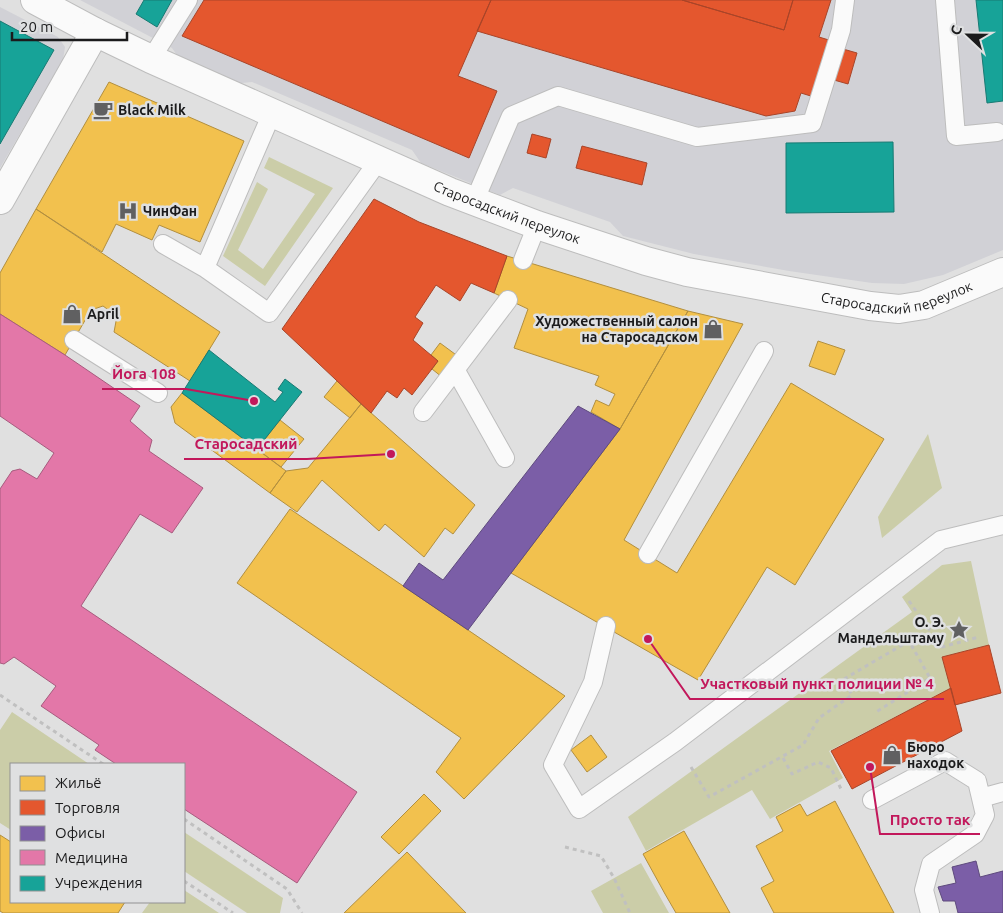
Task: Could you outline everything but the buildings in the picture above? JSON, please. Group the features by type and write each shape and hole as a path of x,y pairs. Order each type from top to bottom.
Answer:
{"street":[{"name":"Старосадский переулок","path":"46,2 95,32 152,59 474,202 646,261 687,272 870,306 899,309 924,306 1003,272"},
{"path":"0,200 95,32"}],"lane":[{"path":"152,59 188,0"},
{"path":"474,202 511,116 558,96 697,137 812,123 841,30 844,0"},
{"path":"946,0 956,136 997,132"},
{"path":"205,268 272,112"},
{"path":"163,244 205,268 269,313 379,160"},
{"path":"523,260 537,225"},
{"path":"423,412 456,371 508,300"},
{"path":"74,340 158,393"},
{"path":"648,554 764,351"},
{"path":"456,371 505,458"},
{"path":"606,626 594,682 553,766 579,810 675,742 941,540 1003,525"},
{"path":"872,800 945,761 977,781 985,815 975,834 931,864 924,890 930,913"},
{"path":"981,798 1003,792"}],"path":[{"path":"915,609 942,647 979,637"},
{"path":"675,742 709,797 803,745 819,718 852,695 844,680 909,641 930,678 876,712"},
{"path":"0,695 102,763"},
{"path":"782,758 792,774 818,762 831,768 841,789"},
{"path":"185,820 287,889 302,913"},
{"path":"565,847 601,856 614,878 630,913"},
{"path":"185,882 233,913"}],"shaded area":[{"path":"80,0 1003,0 1003,250 943,275 904,284 872,283 789,271 694,254 623,236 610,222 513,188 500,195 421,163 412,150 252,82 232,84 181,61 172,48"},
{"path":"0,7 58,37 65,47 63,60 0,168"}],"green space":[{"path":"269,157 333,188 265,286 223,256 257,182 268,189 238,250 263,269 315,194 264,168"},
{"path":"928,434 942,488 882,538 878,517"},
{"path":"971,561 989,645 943,657 951,688 829,751 843,778 770,819 752,790 646,851 628,817 912,612 902,597 942,565"},
{"path":"12,712 88,763 10,763 10,829 0,823 0,730"},
{"path":"185,833 283,898 280,913 247,913 185,872"},
{"path":"641,863 669,913 603,913 591,891"},
{"path":"185,891 219,913 142,913 149,903 185,903"}],"place":[{"name":"Black Milk","path":"103,110"},
{"name":"ЧинФан","path":"128,211"},
{"name":"April","path":"72,314"},
{"name":"Художественный салон на Старосадском","path":"713,329"},
{"name":"Йога 108","path":"254,401"},
{"name":"Старосадский","path":"391,454"},
{"name":"О. Э. Мандельштаму","path":"959,630"},
{"name":"Участковый пункт полиции № 4","path":"648,639"},
{"name":"Бюро находок","path":"892,755"},
{"name":"Просто так","path":"870,767"}]}
